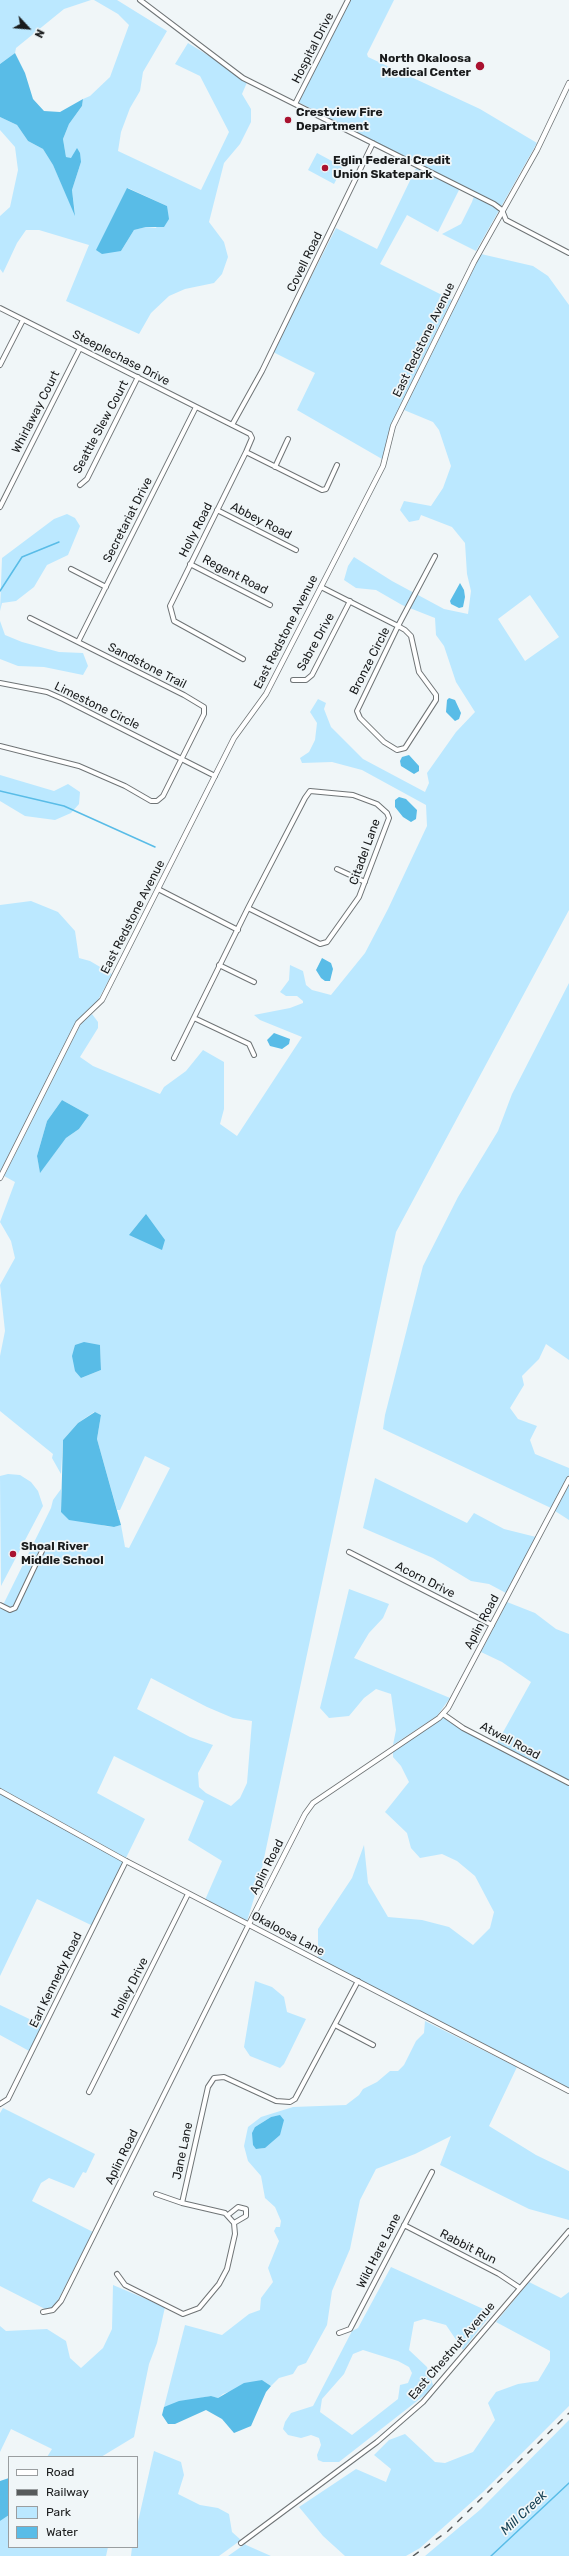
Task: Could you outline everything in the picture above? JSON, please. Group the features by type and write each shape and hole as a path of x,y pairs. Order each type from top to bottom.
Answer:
{"street":[{"path":"140,0 243,78 488,200 502,210 506,220 569,253"},
{"name":"Hospital Drive","path":"295,104 348,0"},
{"name":"East Redstone Avenue","path":"0,1178 78,1023 102,1000 234,738 266,694 383,466 393,426 489,231 537,150 569,84"},
{"name":"Covell Road","path":"232,425 252,389 373,143"},
{"name":"Steeplechase Drive","path":"0,308 232,425"},
{"path":"0,365 23,320"},
{"name":"Whirlaway Court","path":"0,507 80,348"},
{"name":"Seattle Slew Court","path":"80,485 87,479 138,378"},
{"name":"Secretariat Drive","path":"78,642 196,407"},
{"name":"Holly Road","path":"232,425 250,434 252,438 170,606 174,621 243,659"},
{"path":"275,467 288,439"},
{"path":"246,452 322,490 326,489 337,465"},
{"name":"Abbey Road","path":"217,510 296,550"},
{"path":"321,587 398,626 435,556"},
{"name":"Regent Road","path":"190,564 270,605"},
{"path":"71,569 106,587"},
{"name":"Sabre Drive","path":"293,680 306,680 312,675 350,601"},
{"name":"Sandstone Trail","path":"30,618 204,707 204,714 182,759"},
{"name":"Bronze Circle","path":"398,626 411,636 419,672 436,695 436,700 405,748 398,750 384,742 360,718 357,711 398,626"},
{"name":"Limestone Circle","path":"0,683 47,692 215,776"},
{"path":"0,746 78,766 125,786 151,801 157,801 163,796 182,759"},
{"name":"Citadel Lane","path":"174,1058 248,908 310,791 353,795 377,804 388,813 389,818 359,897 327,942 320,944 248,908"},
{"path":"337,870 365,882"},
{"path":"158,889 238,930"},
{"path":"219,965 254,982"},
{"path":"194,1018 249,1044 254,1055"},
{"name":"Aplin Road","path":"43,2312 54,2310 61,2302 305,1814 313,1803 443,1714 569,1479"},
{"path":"0,1605 10,1610 15,1608 43,1549"},
{"name":"Acorn Drive","path":"349,1552 492,1625"},
{"name":"Atwell Road","path":"443,1714 463,1728 569,1783"},
{"name":"Okaloosa Lane","path":"0,1791 188,1894 249,1924 569,2091"},
{"name":"Earl Kennedy Road","path":"0,2104 8,2099 126,1861"},
{"name":"Holley Drive","path":"89,2092 188,1894"},
{"name":"Jane Lane","path":"182,2203 211,2082 217,2077 228,2077 276,2101 290,2102 298,2096 358,1981"},
{"path":"335,2025 373,2044"},
{"name":"Wild Hare Lane","path":"339,2333 350,2329 432,2172"},
{"path":"117,2274 125,2286 178,2313 193,2312 199,2308 223,2277 235,2234 234,2223 228,2215 182,2203 156,2194"},
{"path":"228,2215 238,2207 246,2209 246,2216 234,2223"},
{"name":"Rabbit Run","path":"404,2225 499,2274 520,2288"},
{"name":"East Chestnut Avenue","path":"241,2543 358,2457 405,2418 438,2386 569,2231"}],"green space":[{"path":"0,0 91,0 64,9 16,48 15,53 0,64"},
{"path":"94,0 117,0 167,31 143,72 140,91 130,108 121,132 118,151 201,190 229,132 200,76 175,64 188,43 248,80 242,94 251,109 251,122 240,144 224,163 209,222 224,242 228,257 222,274 214,283 185,289 169,296 151,313 139,334 66,301 89,245 39,230 26,230 17,243 3,273 0,269 0,216 10,207 18,170 15,147 0,130 0,117 17,125 28,141 43,149 53,165 75,214 72,190 81,162 66,157 63,139 69,124 82,106 83,99 90,96 110,77 129,25 118,14","holes":["128,188 167,206 156,228 146,227 134,230 121,251"]},
{"path":"349,0 394,0 367,54 368,57 480,109 537,143 476,251 442,234 461,224 472,202 475,193 461,186 438,232 407,215 380,264 452,300 391,425 382,459 297,410 315,373 273,352 336,228 377,249 418,164 298,102"},
{"name":"Eglin Federal Credit Union Skatepark","path":"317,153 343,167 334,184 308,170"},
{"path":"481,254 533,266 548,276 569,305 569,910 396,1232 259,1882 247,1921 205,1900 222,1861 188,1840 204,1801 114,1756 97,1793 145,1819 126,1858 0,1788 0,1603 4,1603 51,1508 53,1500 61,1489 61,1512 105,1526 114,1527 121,1525 125,1547 129,1548 170,1468 145,1456 120,1510 117,1510 97,1439 101,1415 94,1412 78,1423 63,1440 61,1474 52,1458 53,1454 0,1411 0,1356 5,1331 0,1285 15,1258 11,1241 0,1222 15,1182 4,1176 80,1025 92,1014 98,1022 98,1028 80,1057 93,1066 160,1094 164,1087 186,1071 203,1050 224,1062 224,1109 220,1124 237,1136 302,1037 260,1020 254,1015 290,1008 303,1003 303,1001 297,996 286,996 280,992 289,980 290,965 303,971 306,985 312,990 331,995 365,953 388,909 427,826 426,805 362,770 332,762 302,763 300,758 309,752 315,740 317,723 310,712 318,699 326,703 324,709 331,727 363,759 425,792 429,783 427,773 456,732 475,712 456,682 444,646 436,635 435,618 402,605 376,590 356,588 344,580 348,566 354,557 392,581 444,609 468,614 471,591 467,574 465,543 452,527 421,515 419,520 409,522 400,510 404,501 431,506 443,488 451,466 439,430 433,422 404,410","holes":["530,595 559,637 525,661 498,619","62,1100 89,1115 79,1129 66,1138 40,1172 37,1156 47,1121","100,1345 101,1370 81,1378","151,1678 207,1707 233,1718 252,1721 247,1783 240,1798 231,1806 206,1793 199,1787 198,1773 213,1745 190,1737 137,1709"]},
{"path":"67,514 75,518 80,526 68,555 47,565 34,587 16,601 2,603 0,611 2,558 54,519"},
{"path":"0,621 5,635 22,642 59,652 83,653 88,666 83,675 44,667 18,666 0,659"},
{"path":"0,775 54,791 68,784 80,792 79,804 71,813 55,820 25,816 0,801"},
{"path":"31,901 58,912 75,931 79,958 90,961 112,974 97,1002 76,1022 0,1173 0,905"},
{"path":"569,983 569,1360 546,1344 539,1359 522,1376 524,1385 510,1408 518,1419 537,1426 530,1440 535,1454 569,1468 569,1475 551,1508 383,1429 385,1415 423,1266 458,1197 498,1131 512,1094"},
{"path":"8,1474 20,1475 31,1482 38,1491 43,1506 1,1586 0,1476"},
{"path":"375,1478 467,1523 474,1513 504,1529 536,1537 506,1593 489,1584 471,1581 433,1558 363,1528"},
{"path":"569,1485 569,1520 555,1511"},
{"path":"349,1589 389,1604 383,1618 369,1633 354,1658 450,1698 437,1716 393,1745 396,1730 391,1694 376,1689 364,1698 349,1716 329,1718 320,1708"},
{"path":"507,1602 535,1613 556,1629 569,1634 569,1781 497,1743 531,1682 502,1662 481,1652"},
{"path":"443,1717 462,1730 569,1786 569,2088 318,1958 318,1929 352,1878 364,1845 368,1883 388,1917 422,1920 449,1927 473,1945 490,1928 494,1912 475,1876 457,1861 442,1854 420,1858 411,1848 407,1833 385,1812 409,1782 401,1766 393,1757 393,1751"},
{"path":"0,1794 124,1862 93,1926 37,1899 0,1976"},
{"path":"255,1981 272,1987 284,1997 287,2012 306,2019 284,2064 280,2068 250,2056 244,2047"},
{"path":"0,2005 44,2026 31,2052 0,2035"},
{"path":"425,2021 517,2067 489,2126 536,2155 569,2171 569,2220 529,2209 440,2165 451,2136 415,2154 376,2169 360,2200 350,2249 332,2291 327,2325 306,2363 298,2366 293,2374 279,2378 271,2386 262,2380 223,2394 218,2398 210,2396 164,2407 185,2325 222,2335 249,2314 260,2310 261,2298 273,2282 268,2268 279,2241 274,2231 276,2227 280,2227 281,2221 275,2207 265,2198 261,2176 248,2161 244,2146 248,2127 261,2117 293,2107 346,2105 359,2095 363,2089 377,2082 390,2071 398,2071 404,2065 416,2041 424,2033","holes":["280,2116 265,2148 256,2149 255,2127 271,2117"]},
{"path":"3,2108 95,2154 86,2173 83,2172 74,2188 49,2178 41,2183 32,2201 93,2232 58,2300 52,2308 47,2310 0,2286 0,2113"},
{"path":"391,2267 492,2313 463,2350 446,2325 424,2319 414,2322 409,2350 427,2367 433,2385 426,2394 339,2462 323,2462 318,2460 317,2455 321,2445 319,2438 311,2435 301,2438 288,2435 283,2429 285,2422 291,2413 313,2406 352,2331 358,2328","holes":["363,2350 398,2361 409,2367 412,2373 408,2383 400,2385 398,2399 352,2435 320,2412 322,2399 344,2374 353,2354"]},
{"path":"529,2282 561,2298 569,2292 569,2406 483,2492 420,2548 406,2556 345,2556 323,2536 299,2507 356,2469 386,2482 391,2469 374,2455 389,2440 405,2434 435,2462 445,2463 473,2452 495,2420 488,2403 496,2392 518,2384 538,2381 550,2361 550,2351 496,2322"},
{"path":"113,2285 165,2307 157,2343 149,2364 134,2437 103,2456 48,2456 52,2449 11,2429 0,2452 0,2326 6,2331 47,2329 66,2341 70,2358 81,2368 103,2348 112,2329"},
{"path":"569,2420 569,2556 425,2556 481,2509"},
{"path":"154,2451 181,2462 184,2475 178,2494 200,2505 218,2508 229,2514 232,2532 241,2540 219,2556 131,2556 132,2548 138,2548 138,2522"},
{"path":"8,2516 8,2548 108,2548 106,2556 0,2556 0,2521"},
{"path":"245,2544 246,2545 271,2556 228,2556"}],"water":[{"path":"15,53 25,73 33,99 44,111 60,112 83,99 82,106 69,124 63,139 66,157 71,158 77,148 80,153 81,162 72,190 75,216 53,165 43,149 28,141 17,125 0,117 0,64"},
{"path":"127,188 167,206 169,219 164,227 146,227 134,230 121,251 102,254 96,250"},
{"path":"460,583 464,590 465,597 463,607 459,608 451,604 450,601"},
{"path":"449,698 455,700 461,713 459,719 455,721 446,712 447,700"},
{"path":"409,755 419,766 419,771 414,774 401,766 400,761 402,757"},
{"path":"399,797 406,799 417,810 416,819 411,822 403,817 395,807 395,800"},
{"path":"322,958 331,963 333,969 330,981 325,981 321,978 316,970"},
{"path":"274,1033 290,1039 289,1044 282,1049 270,1046 267,1040"},
{"path":"62,1100 89,1115 79,1129 66,1138 40,1173 37,1156 47,1121"},
{"path":"146,1214 165,1240 162,1250 129,1235"},
{"path":"84,1342 100,1345 101,1370 81,1378 75,1371 72,1356 75,1345"},
{"path":"95,1412 101,1415 97,1439 121,1525 114,1527 69,1520 61,1512 63,1440 78,1423"},
{"path":"280,2115 284,2120 280,2135 265,2148 256,2149 253,2145 252,2133 255,2127 271,2117"},
{"path":"262,2380 271,2386 266,2392 251,2426 234,2433 222,2419 206,2410 175,2424 168,2424 162,2415 164,2407 179,2401 211,2396 218,2398 244,2383"},
{"path":"8,2478 8,2516 0,2521 0,2481"}],"waterway":[{"path":"0,591 22,557 59,542"},
{"path":"0,791 64,806 155,847"},
{"name":"Mill Creek","path":"491,2556 569,2483"}],"railway":[{"path":"413,2556 448,2531 569,2413"}],"place":[{"name":"North Okaloosa Medical Center","path":"480,66"},
{"name":"Crestview Fire Department","path":"288,120"},
{"name":"Eglin Federal Credit Union Skatepark","path":"325,168"},
{"name":"Shoal River Middle School","path":"13,1554"}]}
